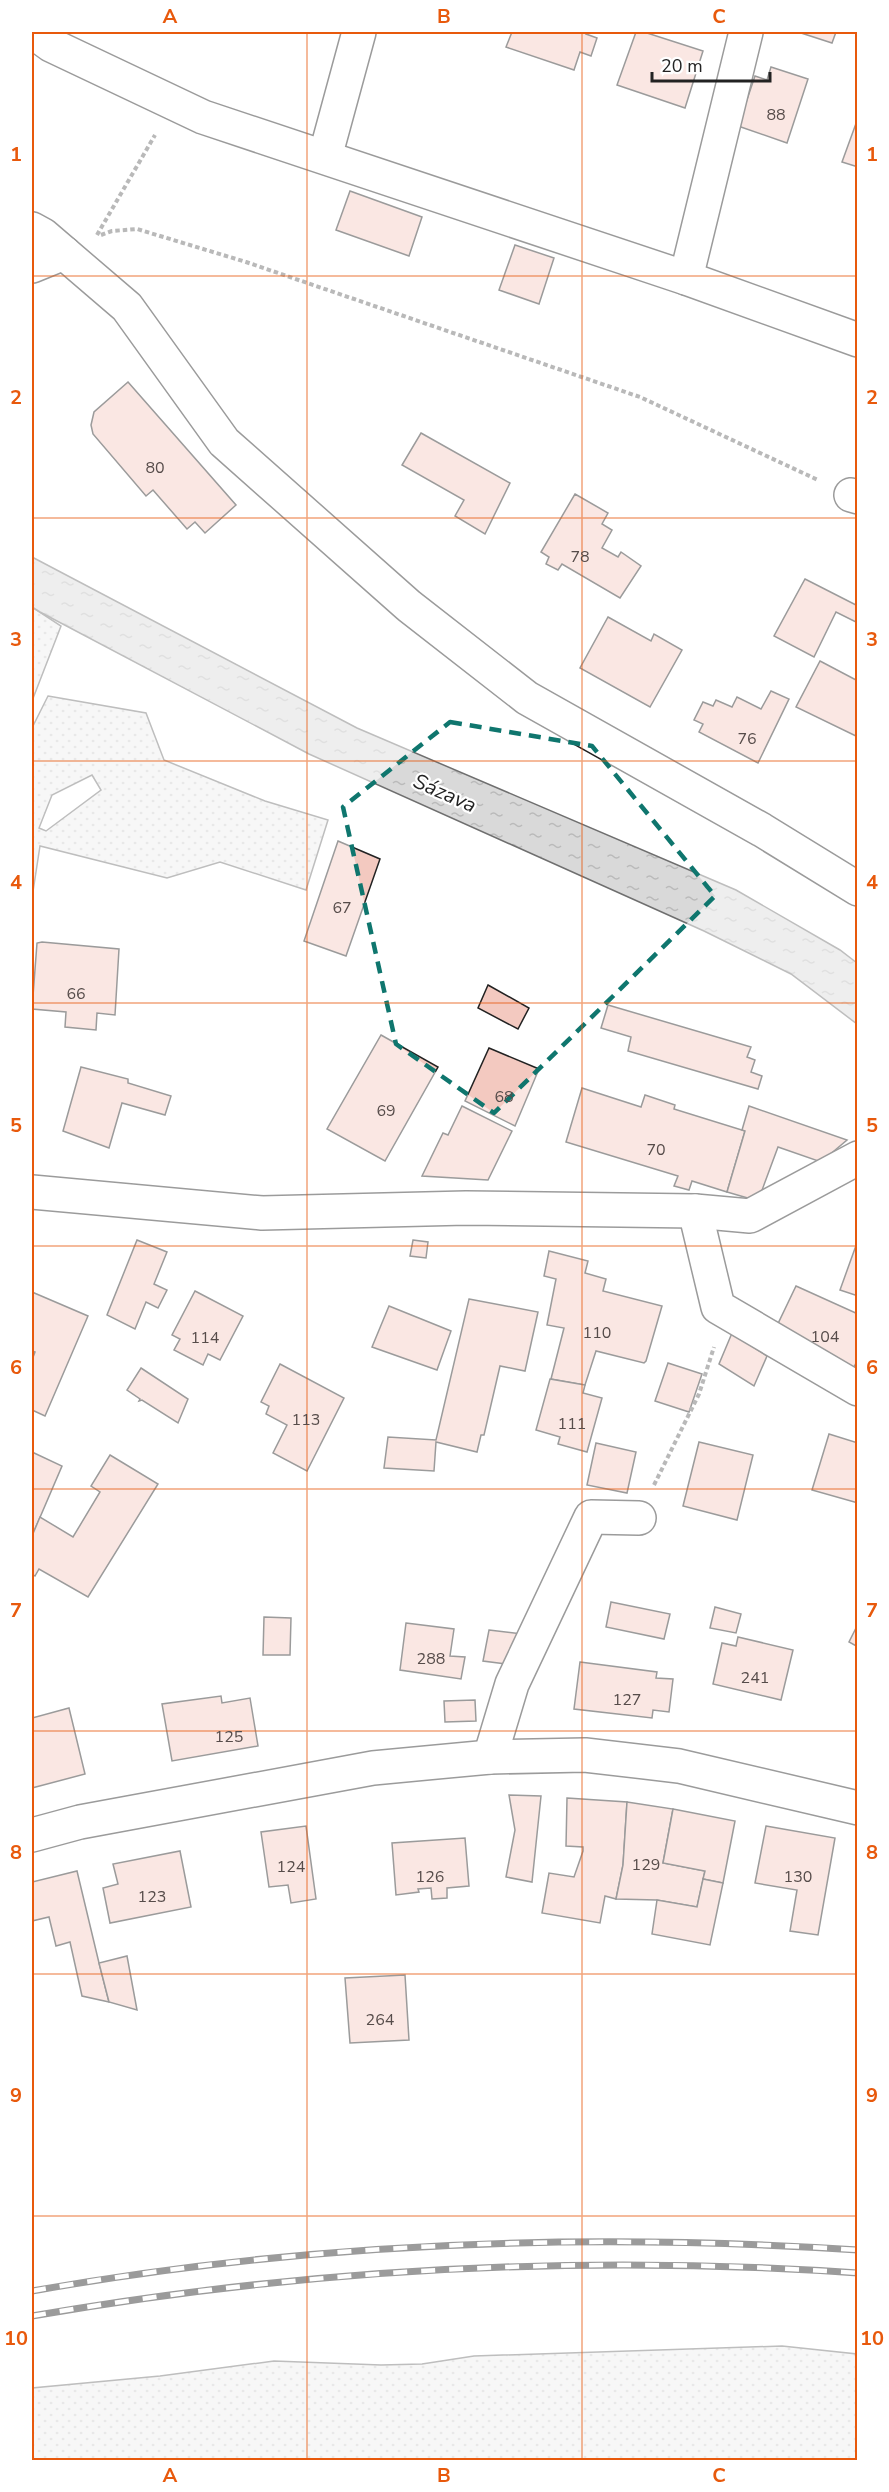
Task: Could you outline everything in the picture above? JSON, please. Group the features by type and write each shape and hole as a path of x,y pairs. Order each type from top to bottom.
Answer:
{"street":[{"path":"33,32 51,45 203,117 686,278 858,340"},
{"path":"325,157 358,32"},
{"path":"686,278 746,32"},
{"path":"32,229 43,235 127,307 224,442 409,606 527,698 762,830 858,889"},
{"path":"32,266 64,253"},
{"path":"32,1192 262,1213 466,1208 695,1212 750,1216 858,1158"},
{"path":"695,1212 718,1306 858,1389"},
{"path":"490,1757 512,1684 591,1517 639,1518"},
{"path":"32,1834 80,1822 373,1768 490,1757 585,1755 679,1766 858,1808"}],"path":[{"path":"173,103 94,238 112,231 137,229 246,262 640,397 854,496"},
{"path":"639,1518 699,1394 726,1312"}],"highlighted area":[{"path":"450,722 592,746 715,896 494,1113 396,1044 343,807"}],"shaded area":[{"path":"32,607 61,626 32,701"},
{"path":"48,696 146,713 164,760 265,801 328,820 306,890 220,862 167,878 40,846 32,898 32,728","holes":["92,775 101,790 46,831 39,828 52,795"]},
{"path":"782,2346 857,2354 857,2460 32,2460 32,2388 160,2376 274,2361 381,2365 422,2364 474,2356"}],"water":[{"name":"Sázava","path":"32,557 357,728 736,890 840,950 857,963 857,1024 791,974 704,931 309,754 40,612 32,607"}],"building":[{"path":"512,32 587,32 586,34 597,38 591,56 580,52 574,70 506,47"},
{"path":"636,32 644,32 703,51 685,108 617,85"},
{"path":"798,32 836,32 832,43"},
{"path":"771,67 808,79 787,143 738,126 755,76 767,80"},
{"path":"858,118 858,167 842,162"},
{"path":"350,191 422,217 409,256 336,230"},
{"path":"515,245 554,258 539,304 499,290"},
{"path":"128,382 236,505 205,533 195,522 187,529 153,490 146,496 93,434 91,425 94,412"},
{"path":"421,433 510,483 485,534 455,516 464,500 402,465"},
{"path":"575,494 608,513 602,524 612,530 602,548 618,557 621,552 641,566 620,598 562,564 558,570 546,564 549,557 541,552"},
{"path":"805,579 858,606 858,623 836,612 814,657 774,636"},
{"path":"608,617 651,641 654,634 682,650 650,707 580,668"},
{"path":"820,661 858,681 858,737 796,707"},
{"path":"771,691 789,699 758,763 699,732 703,724 694,720 703,702 713,706 716,700 732,707 737,697 761,709"},
{"path":"338,841 380,859 346,956 304,941"},
{"path":"37,943 119,949 115,1015 97,1013 96,1030 65,1027 66,1012 32,1009"},
{"path":"488,985 529,1008 518,1029 478,1008"},
{"path":"608,1005 751,1047 747,1057 755,1060 751,1072 762,1076 758,1089 628,1051 631,1037 601,1028"},
{"path":"381,1035 438,1067 385,1161 327,1129"},
{"path":"489,1048 539,1069 515,1126 465,1101"},
{"path":"81,1067 128,1079 128,1083 171,1096 165,1115 122,1103 109,1148 63,1131"},
{"path":"582,1088 641,1107 645,1095 675,1105 674,1109 745,1131 727,1192 692,1181 689,1190 674,1186 678,1176 566,1142"},
{"path":"462,1106 512,1131 488,1180 422,1176 443,1133 448,1135"},
{"path":"749,1106 847,1140 821,1162 778,1147 758,1201 727,1192 745,1131 742,1130"},
{"path":"137,1240 167,1252 154,1284 167,1290 158,1308 146,1302 135,1329 107,1315"},
{"path":"413,1240 428,1242 426,1258 410,1256"},
{"path":"858,1240 858,1296 840,1290"},
{"path":"549,1251 588,1261 585,1273 606,1279 603,1291 662,1306 644,1363 596,1351 585,1385 551,1379 564,1328 547,1325 556,1279 544,1276"},
{"path":"796,1286 858,1314 858,1359 853,1369 774,1332"},
{"path":"195,1291 243,1316 220,1360 208,1354 203,1365 174,1350 180,1339 172,1335"},
{"path":"32,1292 88,1316 45,1416 32,1410 32,1360 35,1352 32,1351"},
{"path":"469,1299 538,1312 525,1371 500,1366 484,1435 481,1435 477,1452 436,1442 434,1471 384,1468 388,1437 436,1440"},
{"path":"389,1306 451,1331 437,1370 372,1347"},
{"path":"732,1333 767,1356 754,1386 719,1364"},
{"path":"668,1363 702,1374 689,1412 655,1401"},
{"path":"280,1364 344,1398 307,1471 273,1453 287,1425 266,1414 269,1406 261,1402"},
{"path":"141,1368 188,1399 178,1423 142,1400 139,1401 140,1399 127,1390"},
{"path":"550,1379 585,1385 583,1393 602,1398 587,1452 558,1444 560,1437 536,1430"},
{"path":"829,1434 858,1443 858,1503 812,1490"},
{"path":"699,1442 753,1455 737,1520 683,1506"},
{"path":"596,1443 636,1452 627,1493 587,1485"},
{"path":"32,1452 62,1466 32,1536"},
{"path":"110,1455 158,1484 88,1597 39,1569 35,1576 32,1574 32,1536 40,1517 73,1537 100,1492 91,1486"},
{"path":"611,1602 670,1614 664,1639 606,1627"},
{"path":"715,1607 741,1614 736,1633 710,1628"},
{"path":"264,1617 291,1618 290,1655 263,1655"},
{"path":"406,1623 454,1629 450,1656 465,1657 461,1679 400,1670"},
{"path":"858,1624 858,1647 849,1642"},
{"path":"489,1630 531,1635 513,1665 483,1661"},
{"path":"738,1637 793,1650 781,1700 713,1684 722,1643 736,1646"},
{"path":"580,1662 657,1672 656,1678 673,1679 669,1712 653,1710 652,1718 574,1709"},
{"path":"221,1696 222,1703 250,1698 258,1746 172,1761 162,1704"},
{"path":"475,1700 476,1721 445,1722 444,1701"},
{"path":"69,1708 85,1774 32,1788 32,1718"},
{"path":"509,1795 541,1796 532,1882 506,1877 515,1830"},
{"path":"567,1798 627,1802 623,1865 616,1899 605,1896 600,1923 542,1913 549,1873 574,1877 583,1851 583,1847 566,1846"},
{"path":"627,1802 673,1809 663,1863 705,1871 697,1907 657,1900 616,1899 623,1865"},
{"path":"673,1809 735,1821 723,1883 703,1879 705,1871 663,1863"},
{"path":"306,1826 316,1899 291,1903 288,1885 269,1887 261,1832"},
{"path":"766,1826 835,1838 818,1935 790,1931 797,1890 755,1883"},
{"path":"465,1838 469,1886 447,1888 447,1898 432,1899 431,1888 396,1895 392,1843"},
{"path":"180,1851 191,1907 110,1923 103,1888 118,1884 113,1864"},
{"path":"77,1871 109,2002 82,1996 70,1942 56,1946 49,1917 32,1921 32,1882"},
{"path":"703,1879 723,1883 710,1945 652,1934 657,1900 697,1907"},
{"path":"127,1956 137,2010 109,2002 99,1963"},
{"path":"405,1975 409,2040 350,2043 345,1978"}],"railway":[{"path":"32,2291 237,2262 340,2252 443,2246 547,2242 651,2242 858,2250"},
{"path":"32,2316 237,2287 443,2270 650,2265 754,2267 858,2273"}]}
